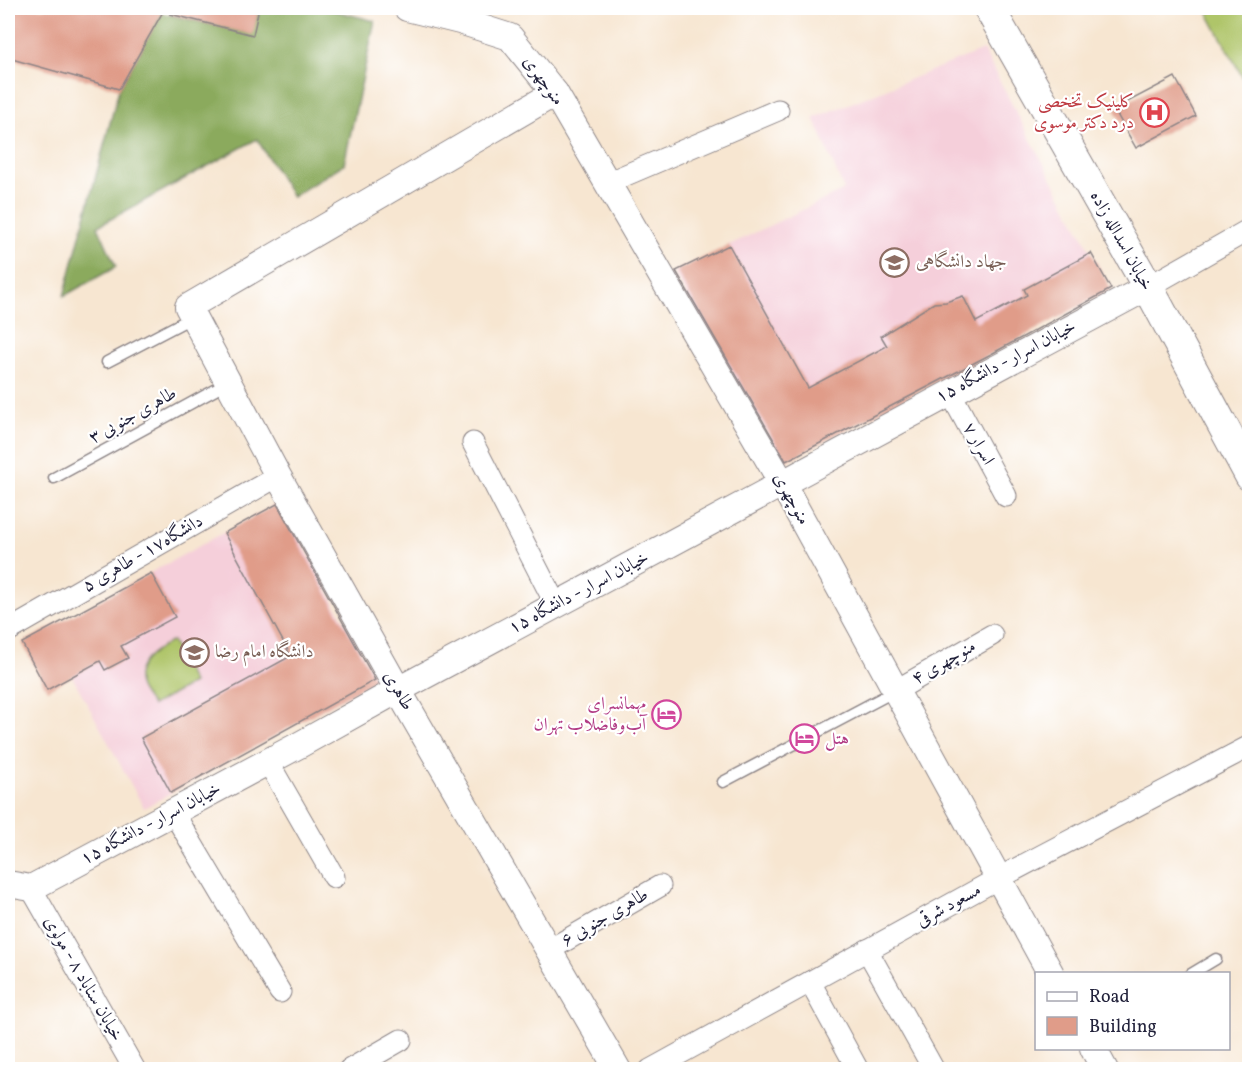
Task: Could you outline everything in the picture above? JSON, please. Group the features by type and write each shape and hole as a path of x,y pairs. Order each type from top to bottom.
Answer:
{"main road":[{"name":"خیابان اسدالله زاده","path":"989,8 1148,287 1250,476"}],"street":[{"name":"منوچهری","path":"407,8 460,21 510,38 555,93 782,483 1050,972"},
{"path":"190,312 555,93"},
{"path":"607,183 778,110"},
{"path":"1148,287 1250,230"},
{"name":"خیابان اسرار - دانشگاه ۱۵","path":"19,886 173,812 268,762 1148,287"},
{"name":"طاهری","path":"190,312 278,476 398,690 618,1070"},
{"name":"اسرار ۷","path":"950,392 1006,496"},
{"path":"473,443 556,605"},
{"name":"دانشگاه۱۷ - طاهری ۵","path":"8,632 278,476"},
{"name":"منوچهری ۴","path":"895,691 992,635"},
{"name":"مسعود شرقی","path":"650,1070 997,879 1250,746"},
{"path":"268,762 334,877"},
{"path":"173,812 280,992"},
{"name":"خیابان سناباد ۸ - مولوی","path":"19,886 135,1070"},
{"name":"طاهری جنوبی ۶","path":"549,950 660,886"},
{"path":"867,950 934,1070"},
{"path":"810,982 858,1070"},
{"path":"349,1070 401,1040"},
{"path":"1094,1050 1105,1070"}],"lane":[{"path":"107,362 190,312"},
{"name":"طاهری جنوبی ۳","path":"54,478 228,383"},
{"path":"723,782 895,691"},
{"path":"1194,972 1216,959"}],"shaded area":[{"name":"جهاد دانشگاهی","path":"983,50 1111,289 784,462 673,272 844,190 814,118"},
{"name":"دانشگاه امام رضا","path":"280,502 376,680 144,808 72,676 22,643"}],"green space":[{"path":"259,8 324,8 375,21 344,164 292,197 257,139 98,226 116,267 64,296 119,89 162,13 252,34"},
{"path":"1205,8 1249,8 1249,89"},
{"path":"172,641 193,683 152,706 139,685 139,670 147,658"}],"building":[{"path":"8,8 165,8 119,89 8,58"},
{"path":"170,8 259,8 253,35 170,14"},
{"name":"کلینیک تخخصی درد دکتر موسوی","path":"1175,77 1196,116 1136,148 1114,109"},
{"path":"729,245 808,388 887,346 881,336 934,303 946,302 963,296 976,322 1027,295 1024,289 1091,253 1111,289 786,461 676,271"},
{"path":"277,504 375,680 171,793 141,738 291,656 224,533"},
{"path":"151,573 175,617 121,646 128,658 105,670 100,661 47,690 22,643"}],"place":[{"name":"کلینیک تخخصی درد دکتر موسوی","path":"1155,112"},
{"name":"جهاد دانشگاهی","path":"895,262"},
{"name":"دانشگاه امام رضا","path":"194,652"},
{"name":"مهمانسرای آب‌و‌فاضلاب تهران","path":"667,714"},
{"name":"هتل","path":"804,739"}]}
